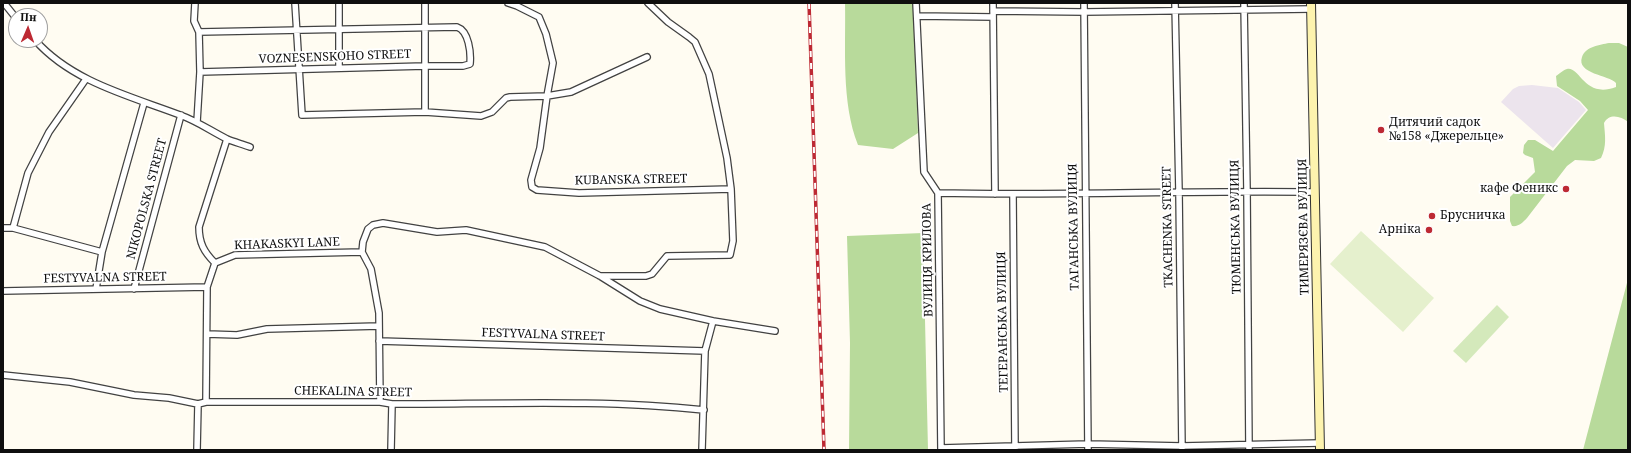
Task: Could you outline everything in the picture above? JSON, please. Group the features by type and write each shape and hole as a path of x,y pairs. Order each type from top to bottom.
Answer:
{"street":[{"path":"195,3 194,21 199,32 200,72 197,122"},
{"path":"295,3 302,115 425,112 481,116 492,112 499,107 506,98 547,96 570,92 647,57"},
{"path":"339,3 339,68"},
{"path":"425,3 425,112"},
{"path":"508,3 539,17 546,34 553,63 547,96"},
{"path":"600,276 646,276 652,274 666,256 730,255 733,241 728,158 709,74 695,42 668,22 648,3"},
{"name":"ВУЛИЦЯ КРИЛОВА","path":"916,3 924,172 938,193 941,449"},
{"path":"993,3 995,194"},
{"name":"ТАГАНСЬКА ВУЛИЦЯ","path":"1084,3 1088,447"},
{"name":"TKACHENKA STREET","path":"1175,3 1182,448"},
{"path":"917,16 1176,10 1244,6 1311,6"},
{"name":"ТЮМЕНСЬКА ВУЛИЦЯ","path":"1244,6 1248,191 1249,448"},
{"name":"ТИМЕРЯЗЄВА ВУЛИЦЯ","path":"1311,6 1320,447"},
{"path":"199,32 425,27"},
{"name":"VOZNESENSKOHO STREET","path":"200,72 462,66 470,64 466,33 462,28 425,27"},
{"path":"44,48 62,64 86,79 144,103 181,115 227,138 250,147"},
{"path":"13,228 28,173 49,132 86,79"},
{"name":"KUBANSKA STREET","path":"547,96 540,148 531,180 532,187 537,190 579,193 731,189"},
{"path":"96,289 102,252 144,103"},
{"name":"NIKOPOLSKA STREET","path":"134,289 181,115"},
{"path":"206,402 207,287 215,263 206,254 202,245 199,236 199,227 227,138"},
{"path":"938,193 1315,192"},
{"name":"ТЕГЕРАНСЬКА ВУЛИЦЯ","path":"1013,194 1015,448"},
{"path":"380,402 379,313 371,268 362,252 363,242 368,229 372,225 383,223 437,232 466,230 545,247 600,276 640,301 660,308 713,321 775,331"},
{"path":"3,228 13,228 102,252"},
{"name":"KHAKASKYI LANE","path":"215,263 235,255 362,252"},
{"name":"FESTYVALNA STREET","path":"3,291 207,287"},
{"path":"702,450 705,351 713,321"},
{"path":"207,334 237,335 267,328 379,326"},
{"name":"FESTYVALNA STREET","path":"379,341 705,351"},
{"name":"CHEKALINA STREET","path":"3,375 70,382 134,395 169,398 198,404 206,402 380,402 392,404 664,406 704,410"},
{"path":"198,404 198,450"},
{"path":"391,450 392,404"},
{"path":"941,449 1088,447 1320,447"}],"shaded area":[{"path":"1532,85 1558,88 1579,102 1586,110 1553,148 1501,102 1513,89 1519,86"}],"green space":[{"path":"845,3 913,3 918,133 893,149 858,145 849,111 847,93"},
{"path":"1609,43 1619,43 1628,47 1628,122 1615,116 1606,120 1604,123 1605,145 1601,158 1594,161 1575,160 1567,166 1527,218 1519,225 1512,226 1510,221 1510,197 1535,172 1533,158 1523,153 1524,145 1528,140 1535,140 1553,151 1588,110 1580,101 1557,86 1556,76 1567,69 1572,69 1590,86 1597,89 1605,90 1616,87 1616,83 1612,80 1588,71 1581,63 1582,57 1587,50"},
{"path":"1361,231 1434,298 1403,332 1330,264"},
{"path":"923,233 928,450 849,450 850,343 847,236"},
{"path":"1628,279 1628,450 1583,450"},
{"path":"1497,305 1509,317 1466,363 1453,351"}],"railway":[{"path":"809,3 824,450"}],"place":[{"name":"Дитячий садок №158 «Джерельце»","path":"1381,130"},
{"name":"кафе Феникс","path":"1566,189"},
{"name":"Брусничка","path":"1432,216"},
{"name":"Арніка","path":"1429,230"}]}
